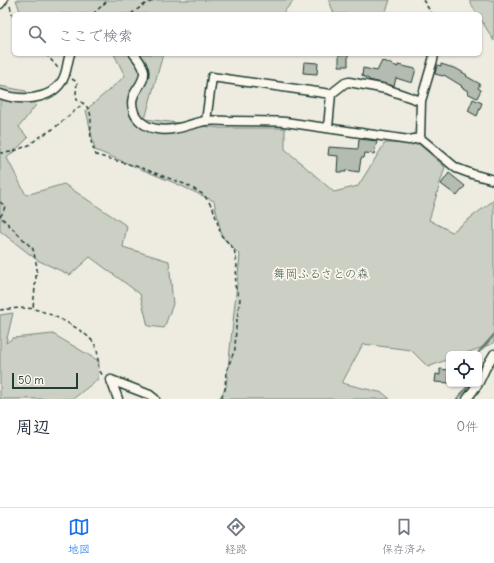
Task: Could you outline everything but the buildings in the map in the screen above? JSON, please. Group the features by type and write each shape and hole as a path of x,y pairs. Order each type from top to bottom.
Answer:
{"street":[{"path":"0,4 3,0"},
{"path":"0,94 25,99 48,94 57,88 63,80 69,56"},
{"path":"135,56 144,72 143,79 131,100 133,110 140,121 148,127 158,130 177,128 206,121 285,122 408,140 420,138 456,168 494,180"},
{"path":"420,138 421,101 434,56"},
{"path":"206,121 212,77 331,94 345,83 349,82 386,89 421,101"},
{"path":"328,128 331,94"},
{"path":"482,376 494,354"},
{"path":"111,380 118,399"},
{"path":"111,380 150,395 155,399"},
{"path":"468,399 476,387"}],"path":[{"path":"9,0 12,18"},
{"path":"95,12 108,0"},
{"path":"134,12 145,4 156,0"},
{"path":"423,0 431,12"},
{"path":"48,56 64,75 77,82 77,100 84,103 91,111 91,141 96,155 138,167 187,185 204,195 214,208 221,234 234,249 237,264 235,286 240,299 236,327 236,349 226,372 225,390 221,399"},
{"path":"0,154 12,152 29,145 53,129 84,103"},
{"path":"0,202 5,206 3,213 0,216 33,249 37,267 33,308"},
{"path":"0,310 33,308 61,319 80,330 95,344 98,354 98,366 102,375 111,380"}],"green space":[{"path":"16,0 294,0 284,12 20,12"},
{"path":"329,0 390,0 386,12 333,12"},
{"path":"469,0 494,0 494,41 482,21 482,12 476,12"},
{"name":"舞岡ふるさとの森","path":"115,56 162,56 145,119 220,128 285,128 285,149 334,192 358,186 385,143 419,144 445,167 429,220 452,232 494,200 494,341 492,344 472,351 446,351 446,360 428,367 411,350 363,344 342,383 383,393 390,399 219,399 226,387 240,255 222,237 214,201 95,150 86,110 125,76"},
{"path":"0,86 26,91 36,105 19,127 28,138 7,158 26,195 64,184 127,226 123,247 169,261 173,304 164,328 148,326 140,294 90,257 70,275 37,260 0,231"},
{"path":"13,313 6,343 13,338 53,334 99,361 98,379 73,399 0,399 0,315"}],"waterway":[{"path":"480,351 494,335"},
{"path":"457,399 467,387"}]}
